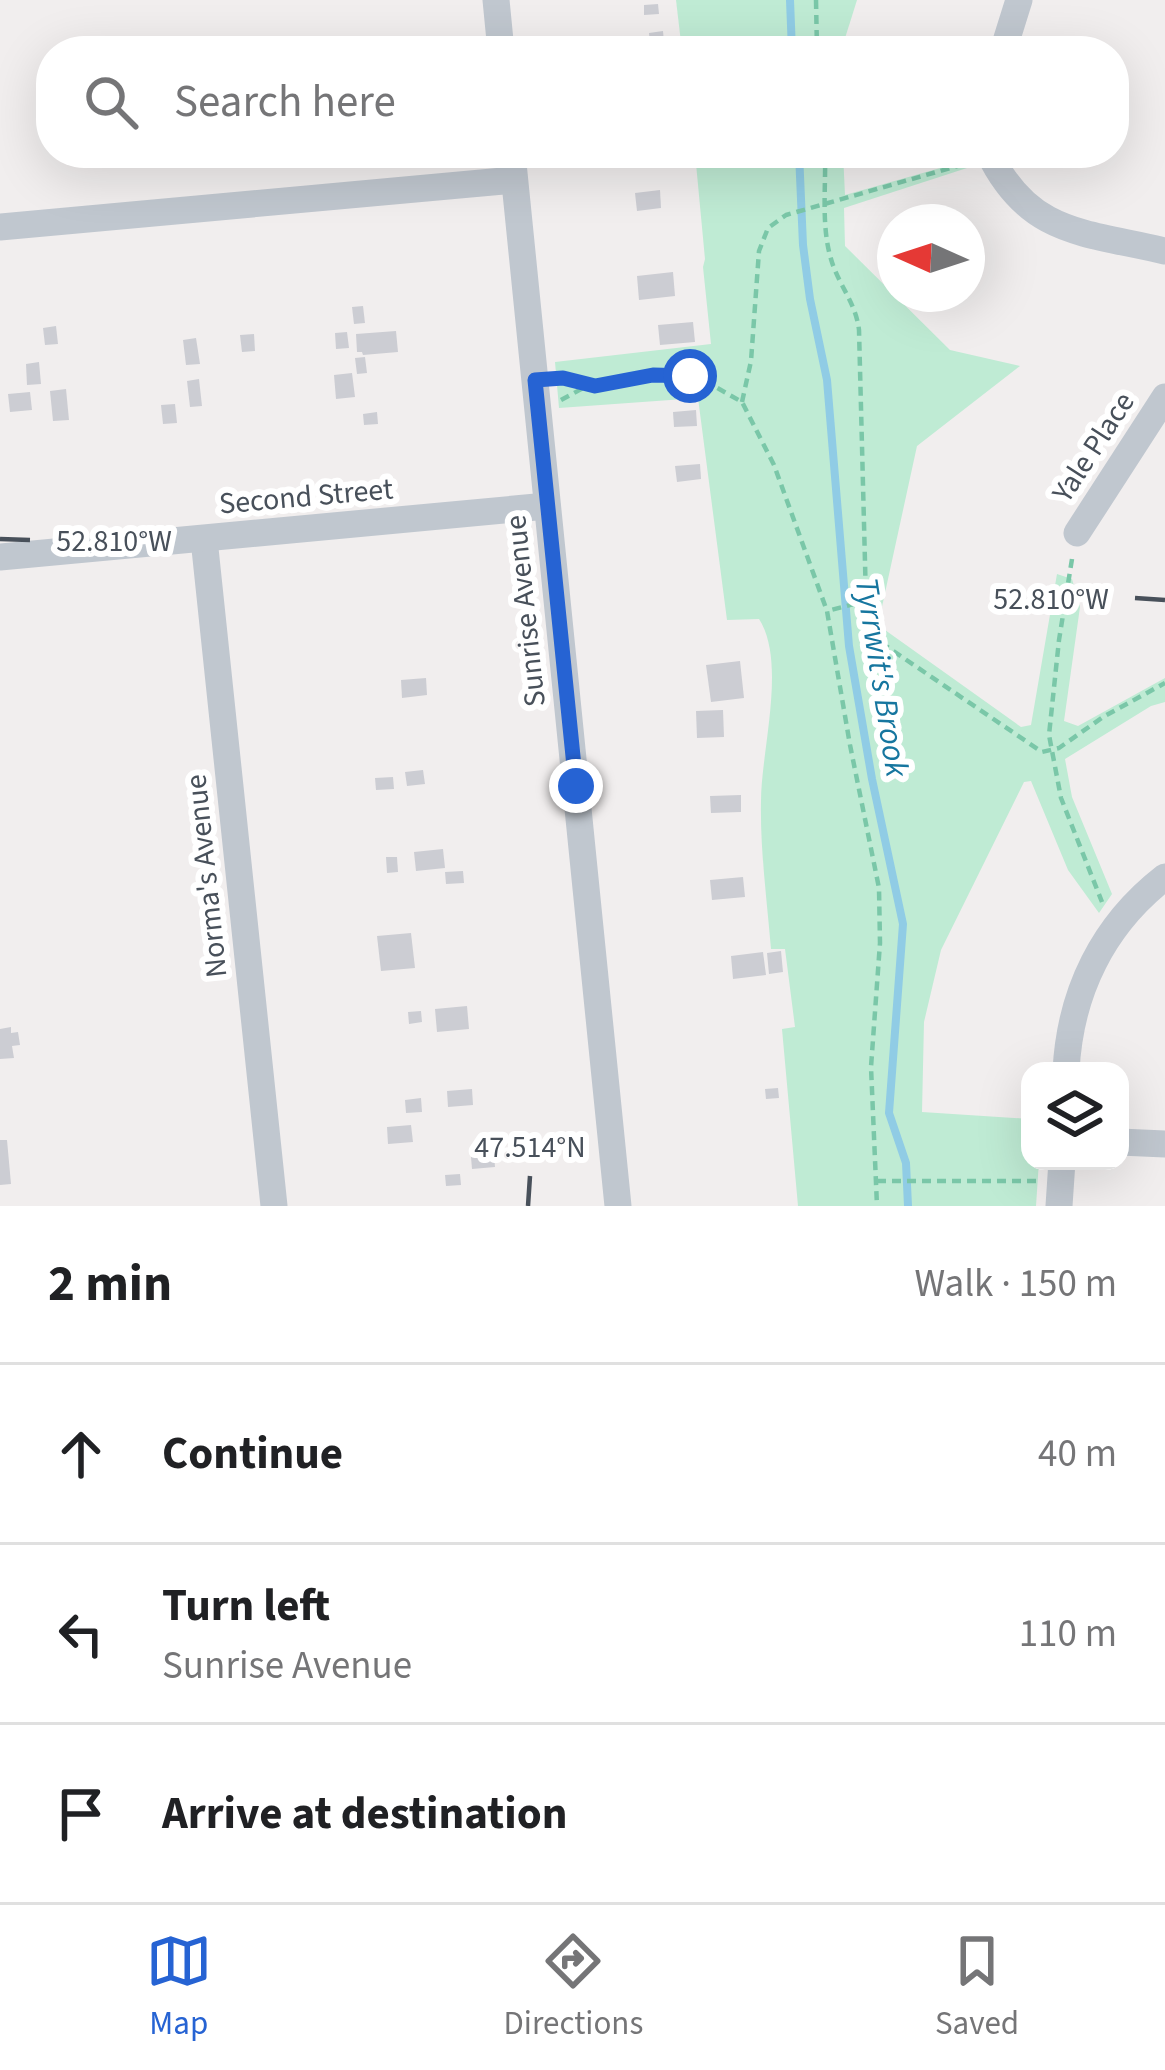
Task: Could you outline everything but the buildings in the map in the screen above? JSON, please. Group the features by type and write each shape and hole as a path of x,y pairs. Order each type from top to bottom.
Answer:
{"street":[{"path":"496,0 500,36"},
{"path":"1008,36 1019,0"},
{"path":"0,227 504,168"},
{"name":"Sunrise Avenue","path":"513,168 618,1206"},
{"path":"989,168 1024,205 1043,216 1088,237 1165,251"},
{"name":"Yale Place","path":"1077,532 1165,397"},
{"name":"Second Street","path":"0,557 548,506"},
{"name":"Norma's Avenue","path":"203,539 274,1206"},
{"path":"1067,1062 1073,1017 1094,958 1135,902 1165,877"},
{"path":"1129,1142 1165,1144"},
{"path":"1052,1171 1059,1206"}],"path":[{"path":"816,0 817,36"},
{"path":"825,168 830,258 857,318 866,601 872,629 885,645 1037,750 1050,752 1165,683"},
{"path":"742,402 751,361 757,265 762,241 773,223 947,168"},
{"path":"535,380 563,378 595,386 677,374 707,382 742,402 774,465 831,610 850,745 879,888 872,1067 877,1206"},
{"path":"1077,532 1049,716 1050,752 1060,798 1105,907"},
{"path":"831,610 866,601"},
{"path":"877,1181 1052,1171"}],"green space":[{"path":"676,0 857,0 846,36 680,36"},
{"path":"696,168 844,168 845,195 940,168 967,168 844,208 845,246 877,278 877,312 912,312 950,350 1020,366 917,446 878,625 1021,727 1031,725 1057,574 1072,579 1080,607 1064,721 1078,726 1165,678 1165,702 1065,759 1072,797 1112,894 1099,913 1068,870 1031,781 1024,782 941,950 924,1022 922,1112 1021,1118 1021,1170 1038,1170 1036,1206 798,1206 782,1029 795,1027 785,949 771,949 762,838 771,659 759,619 727,620 698,398 559,408 555,362 711,344"}],"waterway":[{"name":"Tyrrwit's Brook","path":"790,0 791,36"},
{"name":"Tyrrwit's Brook","path":"800,168 803,245 827,380 849,646 903,924 889,1113 906,1163 908,1206"}],"route":[{"path":"576,786 535,380 563,378 595,386 653,375 690,376"}]}
